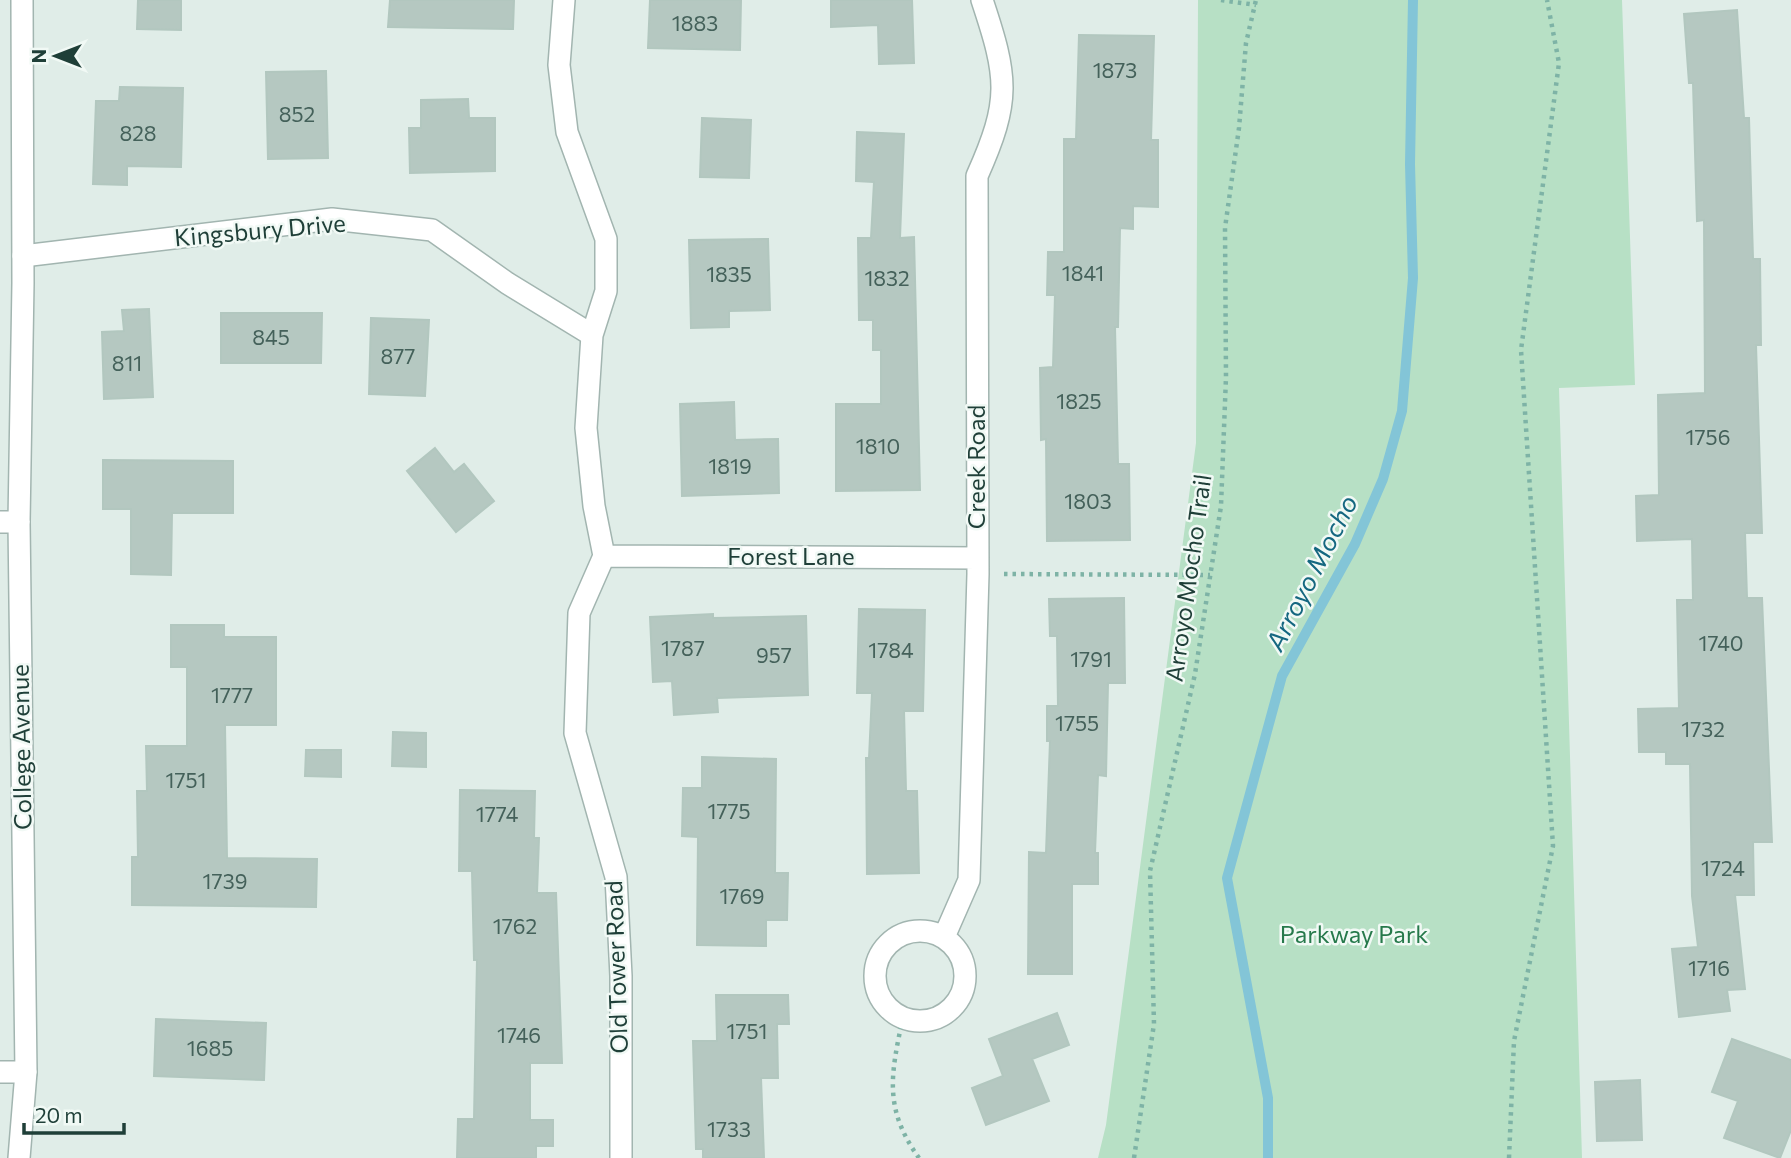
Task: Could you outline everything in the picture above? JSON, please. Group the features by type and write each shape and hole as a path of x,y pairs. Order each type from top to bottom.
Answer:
{"street":[{"name":"College Avenue","path":"19,1158 26,1072 9,522 23,256 22,0"},
{"path":"564,0 559,65 567,132 606,239 606,291 592,335 586,428 594,506 604,556"},
{"name":"Creek Road","path":"944,937 969,880 978,566 976,176 998,129 1004,90 996,42 982,0"},
{"name":"Kingsbury Drive","path":"23,256 332,219 432,230 507,283 592,335"},
{"name":"Forest Lane","path":"604,556 978,566"},
{"name":"Old Tower Road","path":"604,556 579,612 575,733 616,877 621,976 621,1158"},
{"path":"926,931 944,937 960,952 966,972 963,994 950,1012 931,1021 909,1021 903,1017 890,1011 879,995 875,976 879,957 890,942 907,932 926,931"},
{"path":"0,1072 26,1072"}],"path":[{"path":"1221,0 1256,3"},
{"path":"1509,1158 1514,1041 1553,846 1521,350 1559,64 1547,0"},
{"name":"Arroyo Mocho Trail","path":"1134,1158 1154,1024 1150,871 1195,674 1221,506 1226,377 1225,228 1239,128 1246,43 1256,3"},
{"path":"978,566 1210,575"},
{"path":"903,1017 895,1054 892,1103 904,1136 919,1158"}],"green space":[{"name":"Parkway Park","path":"1198,0 1622,0 1635,385 1559,388 1582,1158 1098,1158 1106,1125 1196,443"}],"building":[{"path":"138,0 181,0 181,30 137,29"},
{"path":"390,0 514,0 513,29 388,27"},
{"path":"650,0 741,0 740,50 648,48"},
{"path":"831,0 912,0 914,63 879,64 878,25 831,27"},
{"path":"1737,10 1744,118 1749,118 1753,259 1760,259 1761,345 1756,345 1762,533 1745,533 1747,598 1762,598 1772,842 1753,842 1754,895 1735,895 1745,989 1727,990 1730,1011 1679,1017 1672,949 1698,947 1692,896 1690,764 1666,764 1666,752 1639,752 1638,709 1679,708 1677,600 1693,600 1692,539 1637,541 1636,496 1659,495 1658,395 1705,393 1704,220 1697,221 1693,83 1689,83 1684,14"},
{"path":"1079,35 1154,36 1151,140 1158,140 1158,207 1133,206 1133,229 1120,228 1118,327 1115,327 1118,464 1129,464 1130,540 1047,541 1046,439 1041,440 1040,368 1053,367 1055,295 1047,295 1048,252 1064,252 1064,139 1076,139"},
{"path":"326,71 328,158 268,159 266,72"},
{"path":"120,87 183,88 181,167 127,166 127,185 93,184 96,101 119,101"},
{"path":"468,99 469,118 495,118 495,171 410,173 409,128 421,128 421,100"},
{"path":"702,118 751,120 749,178 700,177"},
{"path":"857,132 904,134 900,238 914,237 920,490 836,491 836,404 881,404 881,350 873,350 873,320 859,320 858,238 871,238 874,182 856,181"},
{"path":"768,239 770,310 729,311 729,327 691,328 689,240"},
{"path":"149,309 153,397 104,399 102,332 124,331 122,310"},
{"path":"221,313 322,313 321,363 221,363"},
{"path":"371,318 429,320 425,396 369,394"},
{"path":"734,402 735,440 778,439 779,493 682,496 680,404"},
{"path":"435,448 454,472 464,464 494,501 456,532 407,471"},
{"path":"103,460 233,461 233,513 172,513 171,575 131,574 131,509 103,509"},
{"path":"1124,598 1125,683 1108,683 1106,776 1098,775 1095,853 1098,853 1098,884 1072,884 1072,974 1028,974 1029,852 1046,853 1050,741 1047,741 1047,706 1058,706 1057,636 1050,636 1049,599"},
{"path":"859,609 925,610 923,711 904,711 906,791 917,791 919,873 867,874 866,758 869,758 872,693 857,693"},
{"path":"713,614 713,618 806,616 808,695 717,698 718,712 674,715 672,681 653,682 650,617"},
{"path":"171,625 224,625 224,637 276,637 276,725 225,725 227,858 317,859 316,907 132,905 132,857 138,857 137,791 147,791 146,746 187,746 187,667 171,667"},
{"path":"393,732 426,733 426,767 392,766"},
{"path":"306,750 341,750 341,777 305,776"},
{"path":"702,757 776,759 775,873 788,873 787,920 766,920 766,946 697,945 698,837 682,836 683,788 702,788"},
{"path":"460,790 535,791 534,838 539,838 537,893 556,893 562,1063 530,1063 530,1120 553,1120 553,1146 536,1146 536,1158 457,1158 458,1119 474,1119 477,960 474,960 472,871 459,871"},
{"path":"716,995 788,995 789,1024 777,1024 778,1078 761,1078 764,1158 703,1158 703,1149 696,1149 693,1041 717,1041"},
{"path":"1057,1013 1069,1045 1032,1059 1049,1101 986,1125 972,1088 1003,1076 989,1039"},
{"path":"156,1019 266,1023 264,1080 154,1076"},
{"path":"1732,1039 1791,1060 1791,1130 1780,1158 1724,1138 1738,1101 1712,1092"},
{"path":"1640,1080 1642,1140 1597,1141 1595,1082"}],"waterway":[{"name":"Arroyo Mocho","path":"1268,1158 1268,1098 1227,878 1282,676 1355,544 1383,479 1402,411 1413,278 1410,164 1413,0"}]}
